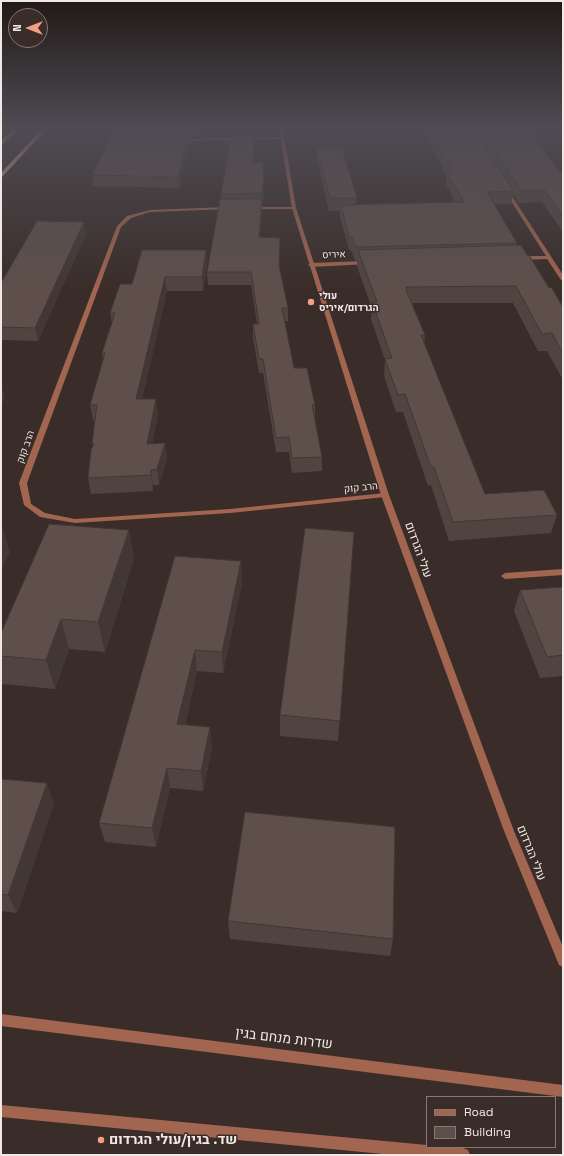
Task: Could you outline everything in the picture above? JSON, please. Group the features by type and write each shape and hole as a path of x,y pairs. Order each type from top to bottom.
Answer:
{"street":[{"name":"עולי הגרדום","path":"290,183 294,208 311,265 385,495 509,831 563,961"},
{"path":"502,183 563,278"},
{"name":"הרב קוק","path":"231,208 150,211 129,217 119,226 23,483 28,504 43,515 75,521 230,512 385,495"},
{"path":"247,208 294,208"},
{"path":"517,258 549,257"},
{"name":"איריס","path":"311,265 374,263"},
{"path":"504,576 563,572"},
{"name":"שדרות מנחם בגין","path":"1,1020 563,1091"},
{"path":"1,1111 463,1155"}],"building":[{"path":"223,183 263,183 262,193 221,194"},
{"path":"326,183 352,183 357,198 330,198"},
{"path":"453,183 508,183 513,191 487,192 517,243 356,247 352,237 349,237 341,205 464,202"},
{"path":"516,183 563,183 563,216 545,190 521,191"},
{"path":"220,199 262,199 259,237 280,238 279,265 288,308 282,308 294,368 307,368 315,405 312,405 322,457 292,458 289,437 276,438 263,359 259,359 253,324 259,324 251,272 207,272"},
{"path":"37,221 84,222 35,328 1,327 1,283"},
{"path":"521,245 527,255 529,255 549,288 551,287 563,307 563,354 552,333 542,334 516,286 406,287 425,335 421,335 485,494 544,490 557,515 453,522 434,467 431,467 405,394 398,395 385,359 392,358 372,302 377,302 358,250"},
{"path":"142,250 206,250 202,277 165,277 136,399 156,399 147,444 165,443 157,469 151,470 151,475 88,478 91,450 94,444 92,443 97,405 90,405 105,353 102,353 115,313 110,313 120,284 132,284"},
{"path":"49,524 129,530 98,622 61,619 46,660 1,656 1,633"},
{"path":"305,528 354,532 340,721 280,715"},
{"path":"175,556 241,561 222,652 195,650 177,724 210,727 201,771 167,768 152,828 99,823"},
{"path":"563,587 563,655 547,657 520,590"},
{"path":"1,779 47,783 8,895 1,894"},
{"path":"245,812 395,827 393,939 228,921"}],"place":[{"name":"עולי הגרדום/איריס","path":"311,302"},
{"name":"שד. בגין/עולי הגרדום","path":"101,1140"}]}
